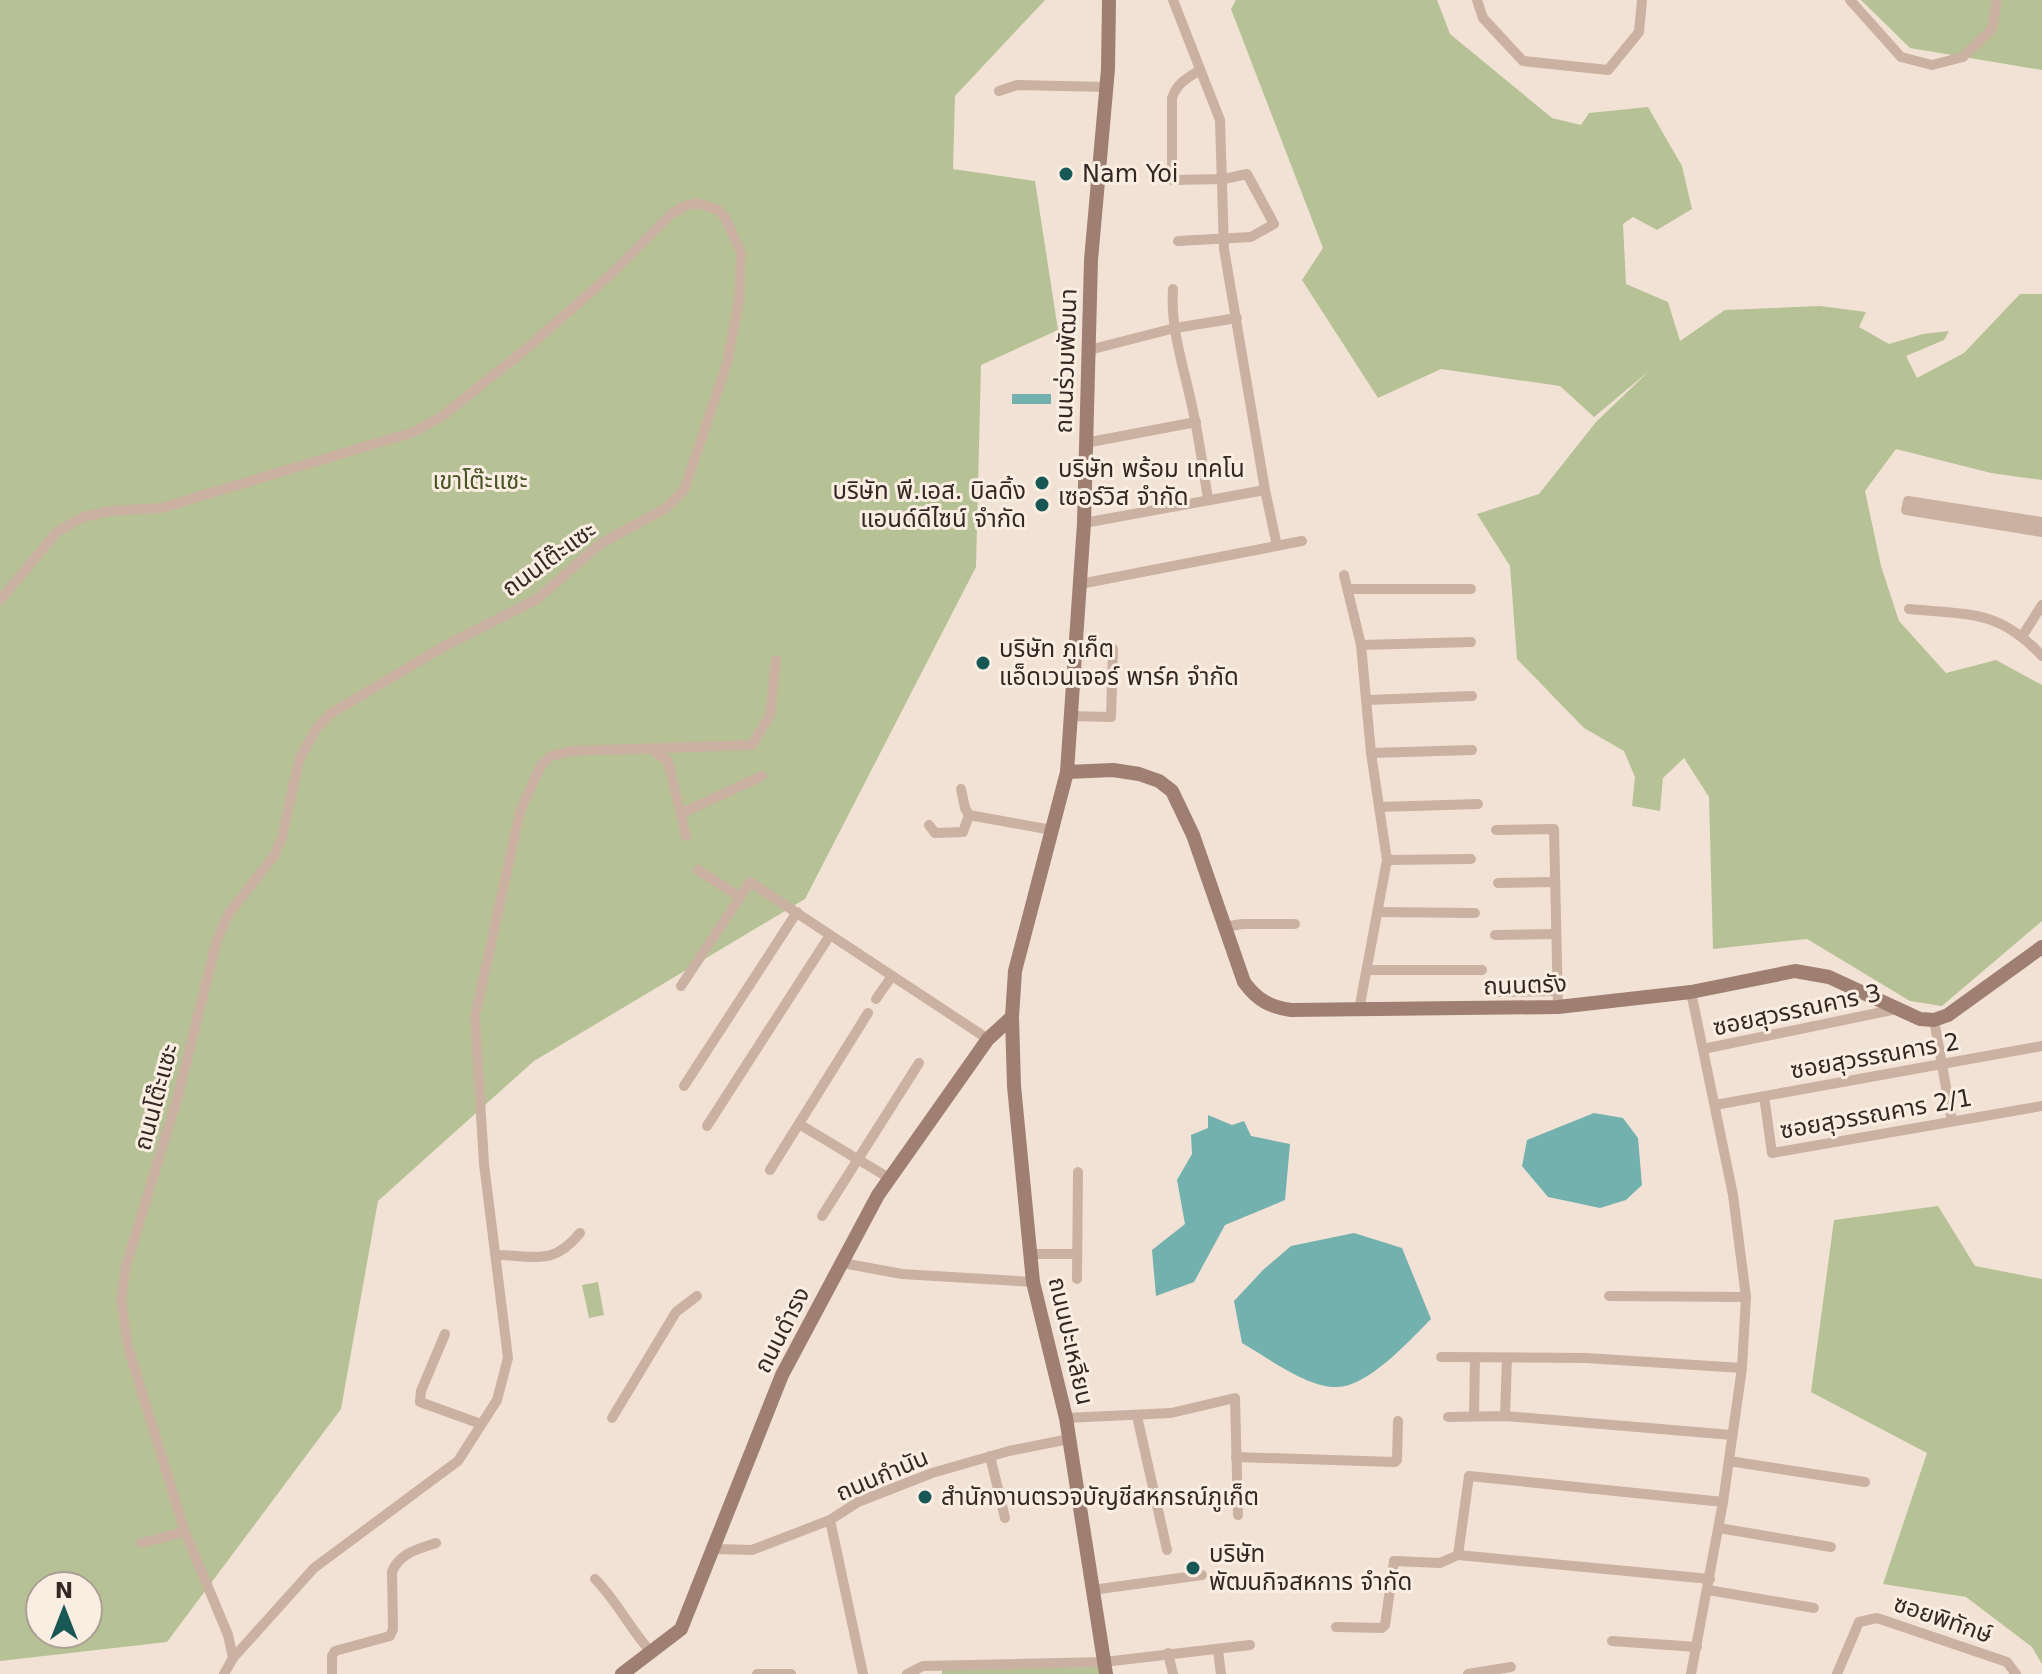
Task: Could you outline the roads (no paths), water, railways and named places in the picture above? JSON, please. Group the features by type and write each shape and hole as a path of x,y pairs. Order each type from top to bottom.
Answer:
{"street":[{"name":"ถนนร่วมพัฒนา","path":"1067,772 1084,523 1091,260 1107,87 1109,0"},
{"path":"1173,0 1220,120 1224,249 1277,546"},
{"path":"1477,0 1483,18 1523,61 1608,70 1639,32 1642,0"},
{"path":"1850,0 1901,57 1932,65 1963,57 1992,29 1997,0"},
{"path":"1178,241 1251,237 1274,224 1247,174 1224,179 1172,180 1172,98 1175,88 1200,70"},
{"path":"999,91 1017,85 1107,87"},
{"name":"ถนนโต๊ะแซะ","path":"0,600 49,539 83,517 110,511 161,508 414,432 444,415 526,349 609,276 670,215 684,206 697,203 717,209 725,217 741,253 739,300 727,363 684,490 666,508 600,544 537,599 441,648 330,714 316,729 299,760 282,838 274,856 229,913 217,940 177,1099 126,1266 121,1299 128,1347 185,1532 228,1635 233,1658"},
{"path":"1173,289 1175,328 1196,422 1208,499"},
{"path":"1089,350 1175,328 1237,318"},
{"path":"1085,443 1196,422"},
{"path":"1084,523 1265,490"},
{"path":"2042,522 1908,501 1906,510 2042,532"},
{"path":"1080,584 1302,541"},
{"path":"1344,575 1361,645 1371,753 1387,860 1359,1010"},
{"path":"1348,589 1471,589"},
{"path":"2023,635 2042,605"},
{"path":"1909,609 1990,618 2023,635 2042,656"},
{"path":"1361,645 1471,642"},
{"path":"1069,716 1111,717 1113,649 1074,648"},
{"path":"224,1674 233,1658 314,1568 458,1461 497,1400 508,1358 484,1164 475,1016 520,812 541,765 551,756 571,751 752,745 770,715 776,660"},
{"path":"1367,700 1472,696"},
{"path":"653,750 668,761 686,836"},
{"path":"1371,753 1472,750"},
{"name":"ถนนตรัง","path":"1067,772 1113,770 1139,774 1159,781 1172,791 1193,835 1244,982 1265,1003 1291,1010 1558,1007 1691,992 1786,972 1806,971 1843,982 1920,1019 1934,1020"},
{"path":"1012,1017 1015,971 1067,772"},
{"path":"682,813 762,776"},
{"path":"929,825 935,833 963,832 969,815 961,789"},
{"path":"1379,807 1478,804"},
{"path":"969,815 1052,830"},
{"path":"1496,830 1554,829 1558,1007"},
{"path":"1387,860 1471,859"},
{"path":"698,870 740,897"},
{"path":"681,986 750,882 988,1039"},
{"path":"1498,883 1555,882"},
{"path":"684,1086 797,912"},
{"path":"1378,912 1475,913"},
{"path":"1223,927 1295,924"},
{"path":"1495,935 1556,934"},
{"path":"707,1126 830,935"},
{"path":"1952,1121 1934,1020 1948,1015 2042,947"},
{"path":"1367,970 1482,970"},
{"path":"876,999 892,976"},
{"path":"1498,992 1558,991"},
{"path":"1691,992 1733,1195 1746,1297 1742,1368 1729,1461 1691,1674"},
{"name":"ซอยสุวรรณคาร 3","path":"1703,1049 1898,1009"},
{"path":"770,1170 868,1013"},
{"name":"ถนนดำรง","path":"622,1674 681,1629 782,1375 842,1263 889,1178 988,1039 1012,1017"},
{"name":"ถนนปะเหลียน","path":"1012,1017 1014,1086 1033,1282 1066,1418 1105,1668"},
{"name":"ซอยสุวรรณคาร 2","path":"1715,1105 2042,1046"},
{"path":"822,1216 919,1063"},
{"name":"ซอยสุวรรณคาร 2/1","path":"1764,1096 1772,1153 2042,1106"},
{"path":"799,1124 889,1178"},
{"path":"1077,1279 1078,1172"},
{"path":"496,1255 552,1255 567,1248 580,1233"},
{"path":"1030,1254 1076,1254"},
{"path":"842,1263 902,1274 1033,1282"},
{"path":"612,1418 676,1312 697,1296"},
{"path":"1609,1296 1746,1297"},
{"path":"445,1334 421,1391 420,1402 481,1424"},
{"path":"1441,1357 1586,1358 1742,1368"},
{"path":"1474,1416 1475,1358"},
{"path":"1505,1416 1507,1358"},
{"path":"1066,1418 1171,1413 1235,1398 1238,1515"},
{"path":"1137,1416 1167,1550"},
{"path":"1448,1417 1505,1416 1732,1435"},
{"path":"1236,1457 1395,1462 1398,1421"},
{"name":"ถนนกำนัน","path":"714,1549 752,1550 830,1520 858,1502 932,1473 990,1456 1069,1439"},
{"path":"990,1456 1005,1518"},
{"path":"1729,1461 1865,1482"},
{"path":"1458,1555 1469,1476 1723,1502"},
{"path":"830,1520 863,1674"},
{"path":"1719,1528 1831,1547"},
{"path":"141,1543 185,1532"},
{"path":"332,1674 335,1651 390,1636 393,1629 392,1572 395,1564 411,1551 436,1543"},
{"path":"1336,1627 1382,1628 1385,1625 1394,1561 1440,1563 1458,1555 1709,1584 1814,1608"},
{"path":"1092,1590 1202,1575"},
{"path":"595,1579 618,1605 635,1634 651,1652"},
{"name":"ซอยพิทักษ์","path":"1837,1674 1859,1622 1877,1618 2007,1662 2016,1674"},
{"path":"1612,1641 1697,1647"},
{"path":"907,1674 923,1666 1105,1668 1168,1653 1250,1645"},
{"path":"1218,1650 1221,1674"},
{"path":"1168,1653 1173,1674"},
{"path":"1468,1674 1511,1667"},
{"path":"757,1674 791,1674"}],"water":[{"path":"1012,394 1051,394 1051,404 1012,404"},
{"path":"1594,1113 1623,1118 1638,1138 1642,1185 1626,1200 1600,1208 1548,1197 1522,1166 1527,1140"},
{"path":"1208,1115 1232,1125 1244,1121 1251,1136 1290,1144 1285,1200 1225,1225 1194,1282 1156,1296 1152,1250 1185,1224 1177,1180 1192,1154 1191,1135 1208,1128"},
{"path":"1354,1233 1402,1248 1431,1319 1412,1338 1375,1371 1349,1385 1337,1387 1313,1383 1300,1377 1242,1343 1234,1301 1264,1269 1291,1246"}],"place":[{"name":"Nam Yoi","path":"1066,174"},
{"name":"บริษัท พร้อม เทคโน เซอร์วิส จำกัด","path":"1042,483"},
{"name":"บริษัท พี.เอส. บิลดิ้ง แอนด์ดีไซน์ จำกัด","path":"1042,505"},
{"name":"บริษัท ภูเก็ต แอ็ดเวนเจอร์ พาร์ค จำกัด","path":"983,663"},
{"name":"สำนักงานตรวจบัญชีสหกรณ์ภูเก็ต","path":"925,1497"},
{"name":"บริษัท พัฒนกิจสหการ จำกัด","path":"1193,1568"}],"park label":[{"name":"เขาโต๊ะแซะ","path":"480,481"}]}
